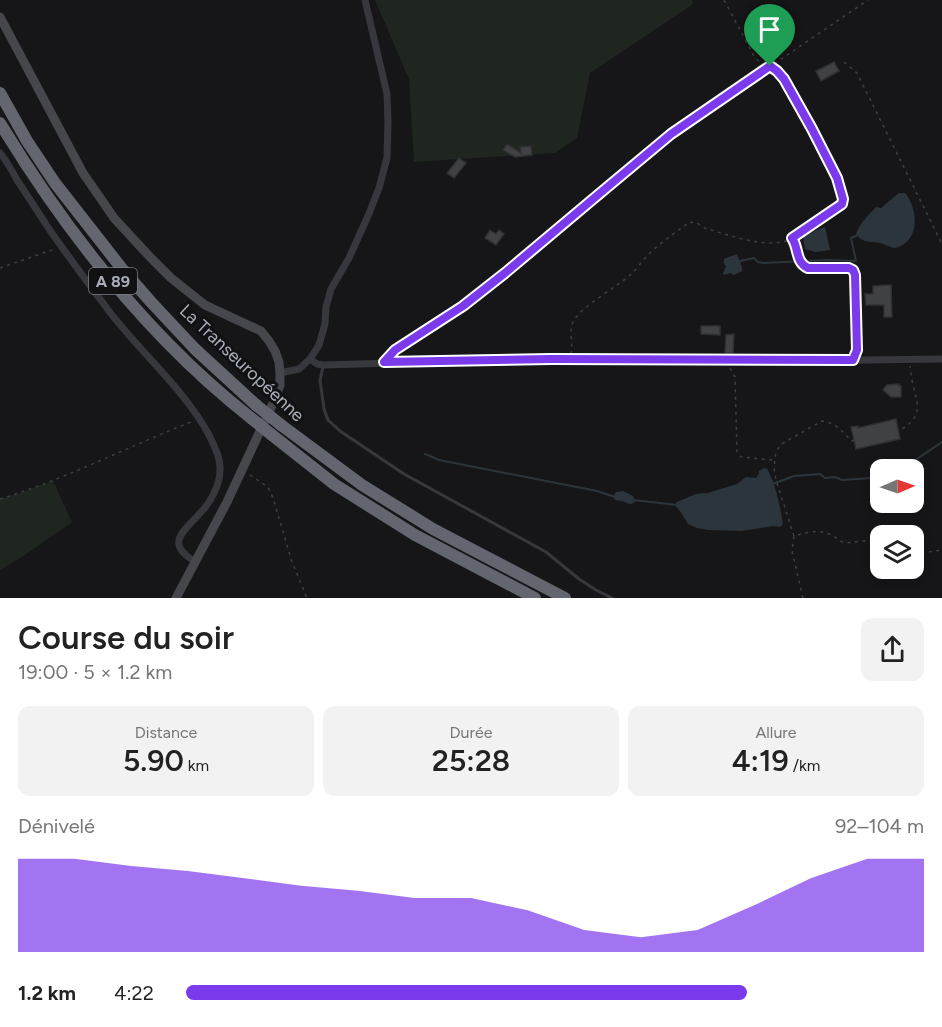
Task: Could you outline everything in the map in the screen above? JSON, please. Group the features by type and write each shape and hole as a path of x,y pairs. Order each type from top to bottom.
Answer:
{"highway":[{"name":"La Transeuropéenne","path":"0,93 27,141 55,183 123,270 195,349 256,405 362,485 433,530 565,598"},
{"name":"La Transeuropéenne","path":"0,123 65,222 129,301 168,343 232,403 334,484 415,535 535,598"}],"street":[{"path":"280,373 299,369 310,359 319,345 331,290 368,216 387,158 387,94 365,0"},
{"path":"0,17 83,173 114,218 171,278 206,305 261,332 275,351 279,362 280,385 275,399 227,502 176,598"},
{"path":"0,153 62,247 119,324 199,419 217,451 220,467 215,490 203,510 181,533 179,541 184,556 196,562"},
{"path":"310,359 316,364 323,365 569,359 942,359"}],"lane":[{"path":"384,362 395,350 463,306 566,222"},
{"path":"323,365 320,380 324,410 328,420 340,431 404,474 546,552 579,579 612,598"}],"path":[{"path":"569,359 572,349 571,325 578,315 629,276 650,252 689,222 760,243 784,242 842,204 843,199 837,178 784,79 777,71 755,58 724,0"},
{"path":"566,222 671,134 868,0"},
{"path":"844,62 857,73 942,243"},
{"path":"792,238 802,265 808,268 849,268 853,270 857,350 853,360"},
{"path":"0,268 62,247"},
{"path":"803,598 792,551 794,536 776,480 774,460 776,451 783,443 826,420 844,432 851,441 904,428 911,423 918,407 909,359"},
{"path":"723,368 731,368 735,377 737,452 741,457 774,460"},
{"path":"0,499 52,481 199,419"},
{"path":"241,472 268,487 292,562 308,598"},
{"path":"794,536 821,532 832,534 842,543 870,540"},
{"path":"924,553 942,550"}],"shaded area":[{"path":"375,0 692,0 693,4 590,73 577,138 555,153 414,162 409,79"},
{"path":"899,193 905,193 910,200 915,216 915,225 909,239 903,245 895,248 859,238 856,235 857,231 876,207 881,208"},
{"path":"825,227 830,250 816,252 805,249 803,237"},
{"path":"737,254 742,271 734,275 730,273 724,275 726,266 724,259"},
{"path":"764,468 770,475 777,496 783,524 780,527 741,531 697,528 688,524 675,505 696,494 708,493 737,484 746,477 756,478 759,471"},
{"path":"53,481 72,522 0,570 0,499"},
{"path":"623,491 633,496 634,503 615,500 613,497 616,492"}],"building":[{"path":"834,62 839,71 821,81 816,71"},
{"path":"507,144 521,153 520,147 531,146 532,155 515,157 503,150"},
{"path":"459,158 466,163 454,178 447,173"},
{"path":"490,230 496,234 499,230 504,234 496,245 485,238"},
{"path":"891,285 892,317 884,317 884,305 866,305 865,294 873,294 873,286"},
{"path":"701,326 720,326 720,335 701,334"},
{"path":"734,334 733,353 725,353 726,335"},
{"path":"899,384 901,397 891,397 883,390 887,385"},
{"path":"896,419 900,439 856,449 851,427 858,426 858,428"}],"waterway":[{"path":"740,261 754,258 763,263 856,261 851,238 858,235"},
{"path":"917,459 942,442"},
{"path":"425,454 439,460 597,491 615,497"},
{"path":"770,485 794,476 820,474 825,478 835,477 842,480 870,478"},
{"path":"633,500 678,505"}],"route":[{"path":"770,66 784,79 812,129 840,188 842,204 792,238 802,265 808,268 849,268 853,270 857,350 853,360 551,359 384,362 395,350 463,306 505,273 671,134 770,66"}]}
